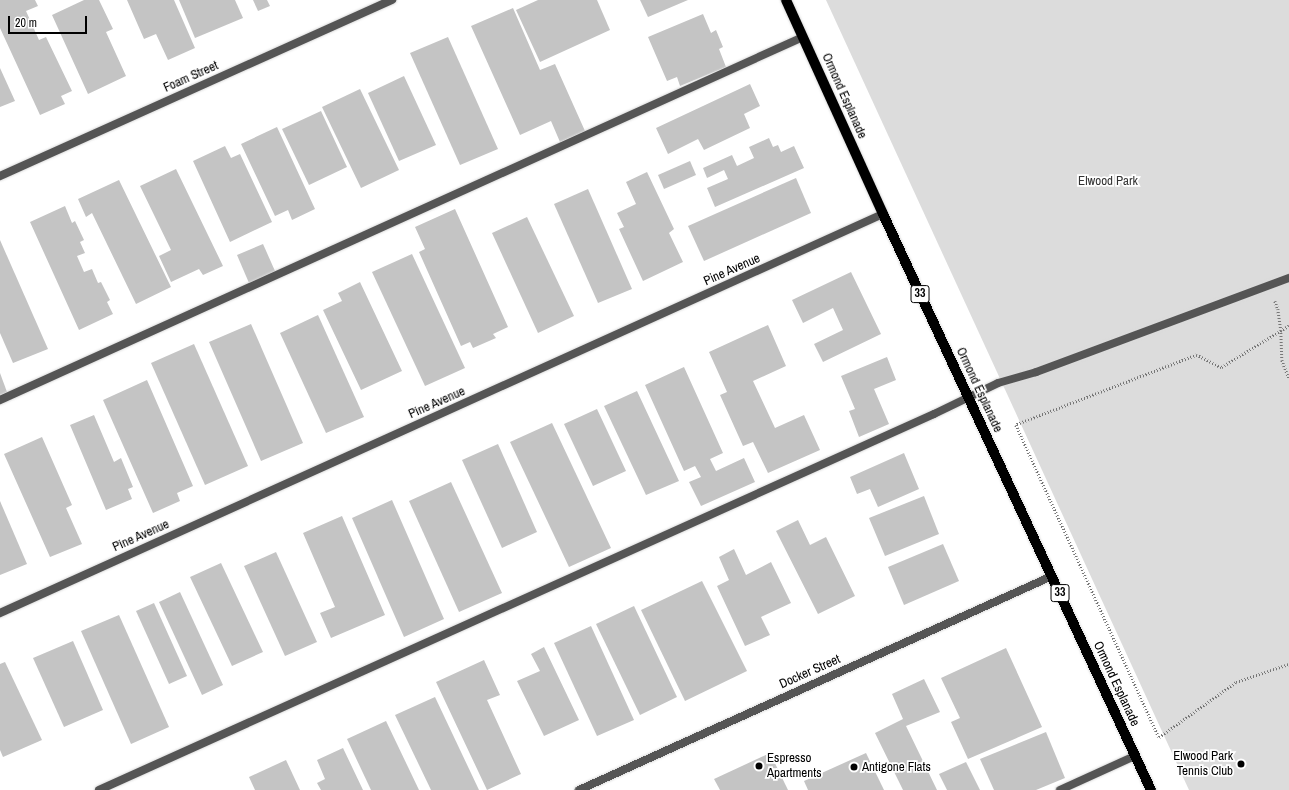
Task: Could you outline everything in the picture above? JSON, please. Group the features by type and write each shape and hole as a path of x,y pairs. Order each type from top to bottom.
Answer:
{"main road":[{"name":"Ormond Esplanade","path":"786,0 883,214 1151,790"}],"street":[{"name":"Foam Street","path":"0,176 392,0"},
{"path":"0,400 803,37"},
{"name":"Pine Avenue","path":"0,614 883,214"},
{"path":"99,790 926,418 968,396 998,383 1036,372 1289,278"},
{"name":"Docker Street","path":"578,790 1052,576"},
{"path":"1060,790 1135,756"}],"path":[{"path":"1267,285 1278,309 1281,330 1282,360 1289,378"},
{"path":"1289,326 1221,368 1197,355 1016,425 1159,737 1236,682 1289,664"}],"green space":[{"name":"Elwood Park","path":"826,0 1289,0 1289,790 1189,790"}],"building":[{"path":"0,0 35,0 38,6 26,11 39,40 46,37 72,91 61,96 65,104 40,115 0,28"},
{"path":"84,0 99,0 113,29 106,32 126,76 88,94 52,15"},
{"path":"127,0 174,0 195,48 168,60 156,34 144,39"},
{"path":"179,0 235,0 243,18 195,38"},
{"path":"253,0 267,0 270,6 258,11"},
{"path":"538,0 597,0 610,30 540,62 516,10"},
{"path":"640,0 688,0 648,17"},
{"path":"513,8 540,70 555,64 585,131 560,142 551,121 520,135 471,26"},
{"path":"703,14 711,33 716,30 723,47 719,49 726,67 680,86 677,77 667,81 648,37"},
{"path":"448,37 498,149 460,165 410,53"},
{"path":"0,68 15,101 0,107"},
{"path":"404,76 436,145 399,161 368,93"},
{"path":"750,84 760,106 744,114 750,128 704,150 698,139 668,154 656,128"},
{"path":"360,89 399,170 361,188 322,107"},
{"path":"321,111 347,167 309,185 282,129"},
{"path":"277,127 315,209 292,220 288,210 275,216 241,144"},
{"path":"769,138 773,147 778,145 781,152 794,146 804,168 715,207 707,188 728,179 724,170 707,178 703,168 732,155 737,166 754,158 749,147"},
{"path":"225,146 231,158 240,154 272,222 230,242 193,161"},
{"path":"690,161 696,175 664,189 658,175"},
{"path":"176,169 223,266 203,275 199,269 171,282 159,256 171,250 140,186"},
{"path":"647,172 674,229 669,233 683,262 643,281 619,229 624,227 617,213 636,204 626,182"},
{"path":"796,178 811,213 704,261 688,226"},
{"path":"119,180 171,287 136,304 92,213 86,217 78,199"},
{"path":"588,189 632,289 598,303 554,204"},
{"path":"65,206 72,223 75,221 84,240 80,242 85,253 77,256 84,272 92,269 98,283 101,282 110,300 107,302 113,314 79,330 30,222"},
{"path":"455,209 508,327 493,334 496,338 473,348 470,342 461,346 419,252 425,249 415,227"},
{"path":"527,217 574,316 538,333 492,233"},
{"path":"0,240 48,349 13,363 0,333"},
{"path":"263,244 275,271 249,283 237,255"},
{"path":"412,254 465,368 425,386 372,272"},
{"path":"851,272 881,334 823,362 814,344 843,330 833,308 803,323 792,300"},
{"path":"360,282 402,371 361,390 323,310 342,301 338,293"},
{"path":"318,315 364,417 326,433 280,333"},
{"path":"251,324 303,443 261,461 209,342"},
{"path":"768,325 786,366 753,381 775,428 804,415 820,450 768,473 753,442 743,446 720,395 727,392 709,352"},
{"path":"194,344 248,466 205,485 151,363"},
{"path":"887,357 896,380 874,389 889,424 859,437 849,411 855,409 841,376"},
{"path":"684,367 723,453 710,459 716,471 744,458 755,482 701,506 689,482 701,477 695,466 684,471 645,385"},
{"path":"0,373 7,392 0,395"},
{"path":"147,380 193,486 177,493 180,501 153,513 103,400"},
{"path":"637,391 679,481 646,495 604,406"},
{"path":"597,409 626,471 593,486 564,424"},
{"path":"94,415 114,462 121,458 133,487 128,489 132,499 106,510 70,425"},
{"path":"552,423 611,548 569,567 510,442"},
{"path":"42,437 72,505 66,508 82,544 50,557 4,454"},
{"path":"498,444 537,532 502,548 462,460"},
{"path":"904,453 919,489 878,507 870,489 857,494 850,477"},
{"path":"451,482 502,593 459,612 409,501"},
{"path":"924,496 939,534 885,556 869,518"},
{"path":"392,500 444,619 404,637 352,518"},
{"path":"0,501 27,564 0,575"},
{"path":"342,516 385,615 331,638 320,613 335,607 303,533"},
{"path":"798,520 810,545 826,537 855,596 818,614 776,531"},
{"path":"943,544 959,581 904,605 888,567"},
{"path":"734,549 746,575 771,562 791,603 761,617 770,635 745,646 717,586 729,580 719,557"},
{"path":"276,552 317,642 285,656 244,566"},
{"path":"221,563 263,652 232,666 190,577"},
{"path":"702,581 747,671 685,701 641,610"},
{"path":"180,592 223,685 202,695 159,602"},
{"path":"154,603 187,676 169,684 136,611"},
{"path":"634,606 677,697 640,715 596,624"},
{"path":"119,615 169,727 131,744 81,631"},
{"path":"591,626 634,720 597,736 554,643"},
{"path":"73,641 103,710 64,727 33,658"},
{"path":"544,647 579,720 544,736 517,681 540,671 531,654"},
{"path":"1006,648 1042,727 968,759 951,722 960,718 941,678"},
{"path":"484,660 500,695 487,700 521,774 487,790 436,682"},
{"path":"5,662 42,740 3,757 0,750 0,664"},
{"path":"924,679 940,712 906,726 937,790 903,790 875,733 903,719 892,694"},
{"path":"435,697 479,790 431,790 395,715"},
{"path":"386,721 419,790 371,790 347,739"},
{"path":"1046,732 1065,778 1036,790 994,790 980,759"},
{"path":"343,748 363,790 321,790 317,783 325,779 317,760"},
{"name":"Espresso Apartments","path":"770,753 788,790 720,790 714,779"},
{"name":"Antigone Flats","path":"866,753 884,790 808,790 804,781"},
{"path":"286,760 300,790 255,790 249,777"},
{"path":"966,762 980,790 947,790 939,774"}],"place":[{"name":"Elwood Park Tennis Club","path":"1241,764"},
{"name":"Espresso Apartments","path":"759,766"},
{"name":"Antigone Flats","path":"854,767"}]}
